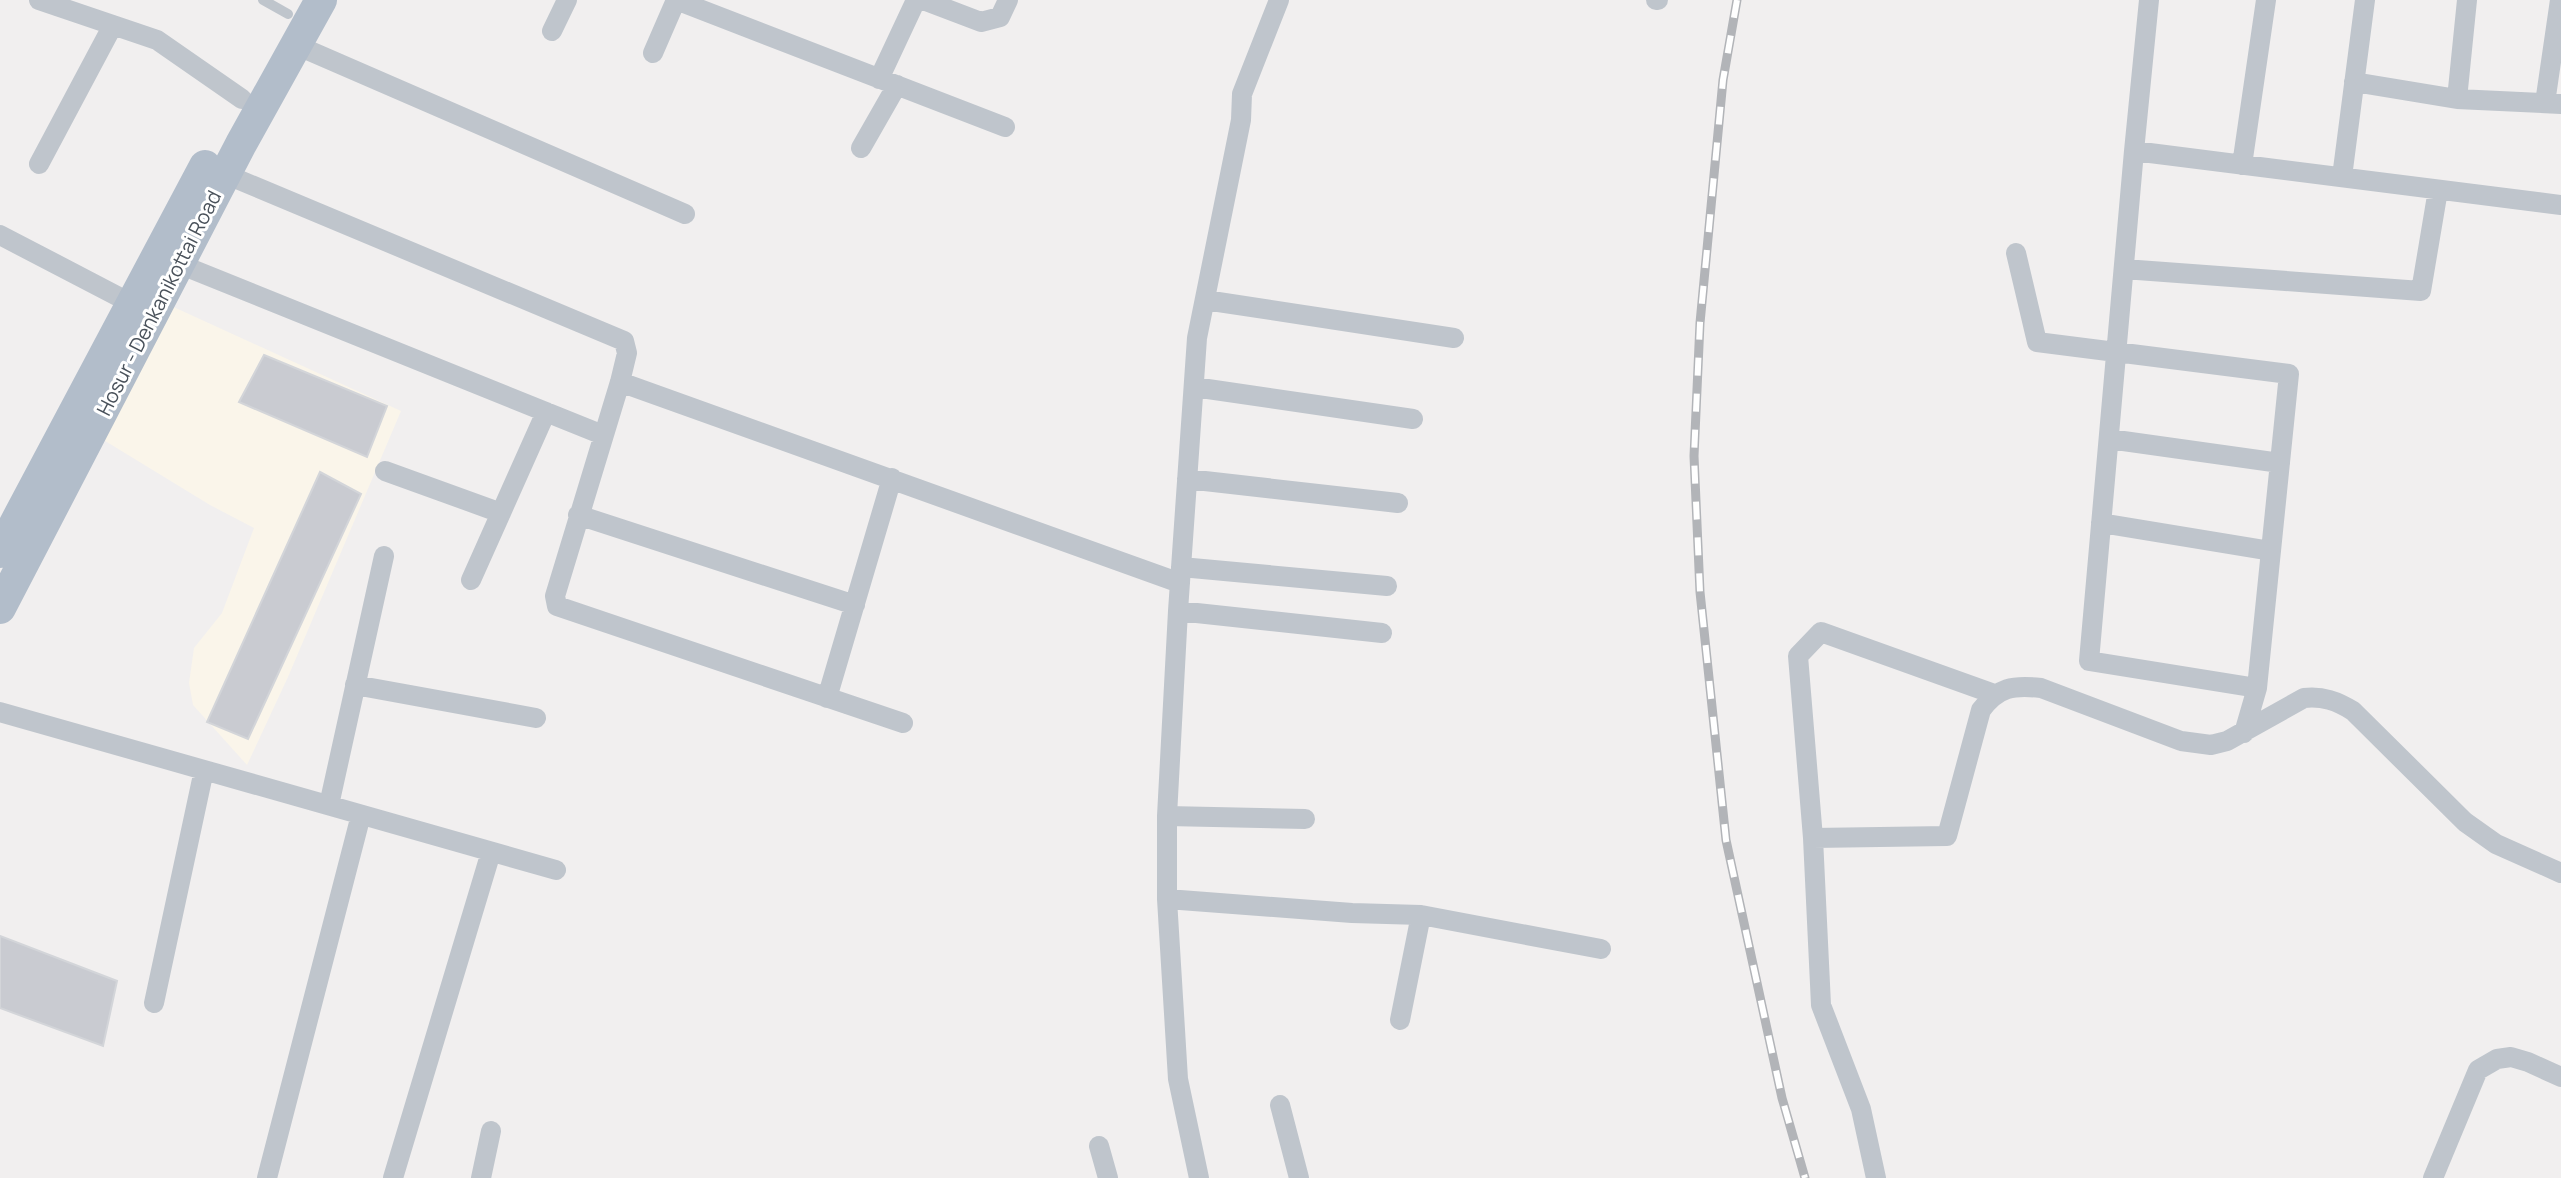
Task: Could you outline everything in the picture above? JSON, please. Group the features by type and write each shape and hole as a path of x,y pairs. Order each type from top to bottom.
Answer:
{"main road":[{"name":"Hosur - Denkanikottai Road","path":"0,552 142,309 179,264 321,0"},
{"name":"Hosur - Denkanikottai Road","path":"0,608 242,99 282,5"}],"street":[{"path":"39,0 157,40 242,99"},
{"path":"552,31 567,0"},
{"path":"653,53 676,0 1005,127"},
{"path":"861,148 916,0"},
{"path":"923,0 981,22 1000,17 1008,0"},
{"path":"1199,1178 1178,1079 1167,899 1167,816 1178,611 1197,338 1241,120 1242,94 1279,0"},
{"path":"2149,0 2089,661 2257,688"},
{"path":"2242,165 2266,0"},
{"path":"2342,177 2365,0"},
{"path":"2457,99 2467,0"},
{"path":"2354,82 2457,99 2553,103 2560,0"},
{"path":"39,164 113,25"},
{"path":"296,45 685,214"},
{"path":"2134,151 2561,205"},
{"path":"225,174 619,337 627,346 620,382 555,596 560,608 903,723"},
{"path":"2124,269 2421,291 2438,190"},
{"path":"0,235 142,309"},
{"path":"2016,253 2037,342 2289,374 2257,688 2244,733"},
{"path":"179,264 603,435"},
{"path":"1205,300 1454,338"},
{"path":"620,382 1181,575 1387,586"},
{"path":"1194,387 1413,419"},
{"path":"471,580 546,412"},
{"path":"2109,439 2280,463"},
{"path":"385,471 501,513"},
{"path":"827,698 892,478"},
{"path":"1187,479 1398,503"},
{"path":"578,515 855,605"},
{"path":"2101,523 2271,551"},
{"path":"329,805 384,556"},
{"path":"1178,611 1382,633"},
{"path":"1876,1178 1861,1109 1821,1005 1813,838 1798,656 1821,632 1994,694"},
{"path":"355,685 536,718"},
{"path":"1813,838 1947,836 1981,710 1994,694 2022,686 2041,688 2197,744 2211,745 2244,733 2304,698 2317,697 2336,701 2353,711 2465,822 2496,844 2561,873"},
{"path":"0,712 556,870"},
{"path":"154,1003 204,770"},
{"path":"267,1178 361,815"},
{"path":"1167,816 1305,819"},
{"path":"393,1178 491,852"},
{"path":"1167,899 1421,915 1601,949"},
{"path":"1400,1020 1421,915"},
{"path":"2433,1178 2478,1070 2497,1059 2511,1057 2561,1077"},
{"path":"1280,1105 1299,1178"},
{"path":"481,1178 491,1131"},
{"path":"1099,1146 1108,1178"}],"shaded area":[{"path":"167,304 401,411 288,677 247,765 193,705 189,683 194,648 222,613 254,528 210,505 97,436"}],"building":[{"path":"264,355 387,406 367,457 239,402"},
{"path":"320,472 361,494 248,739 207,722"},
{"path":"0,936 117,981 103,1046 0,1008"}],"railway":[{"path":"1737,0 1723,80 1700,323 1694,456 1700,592 1726,840 1782,1098 1805,1178"}]}
